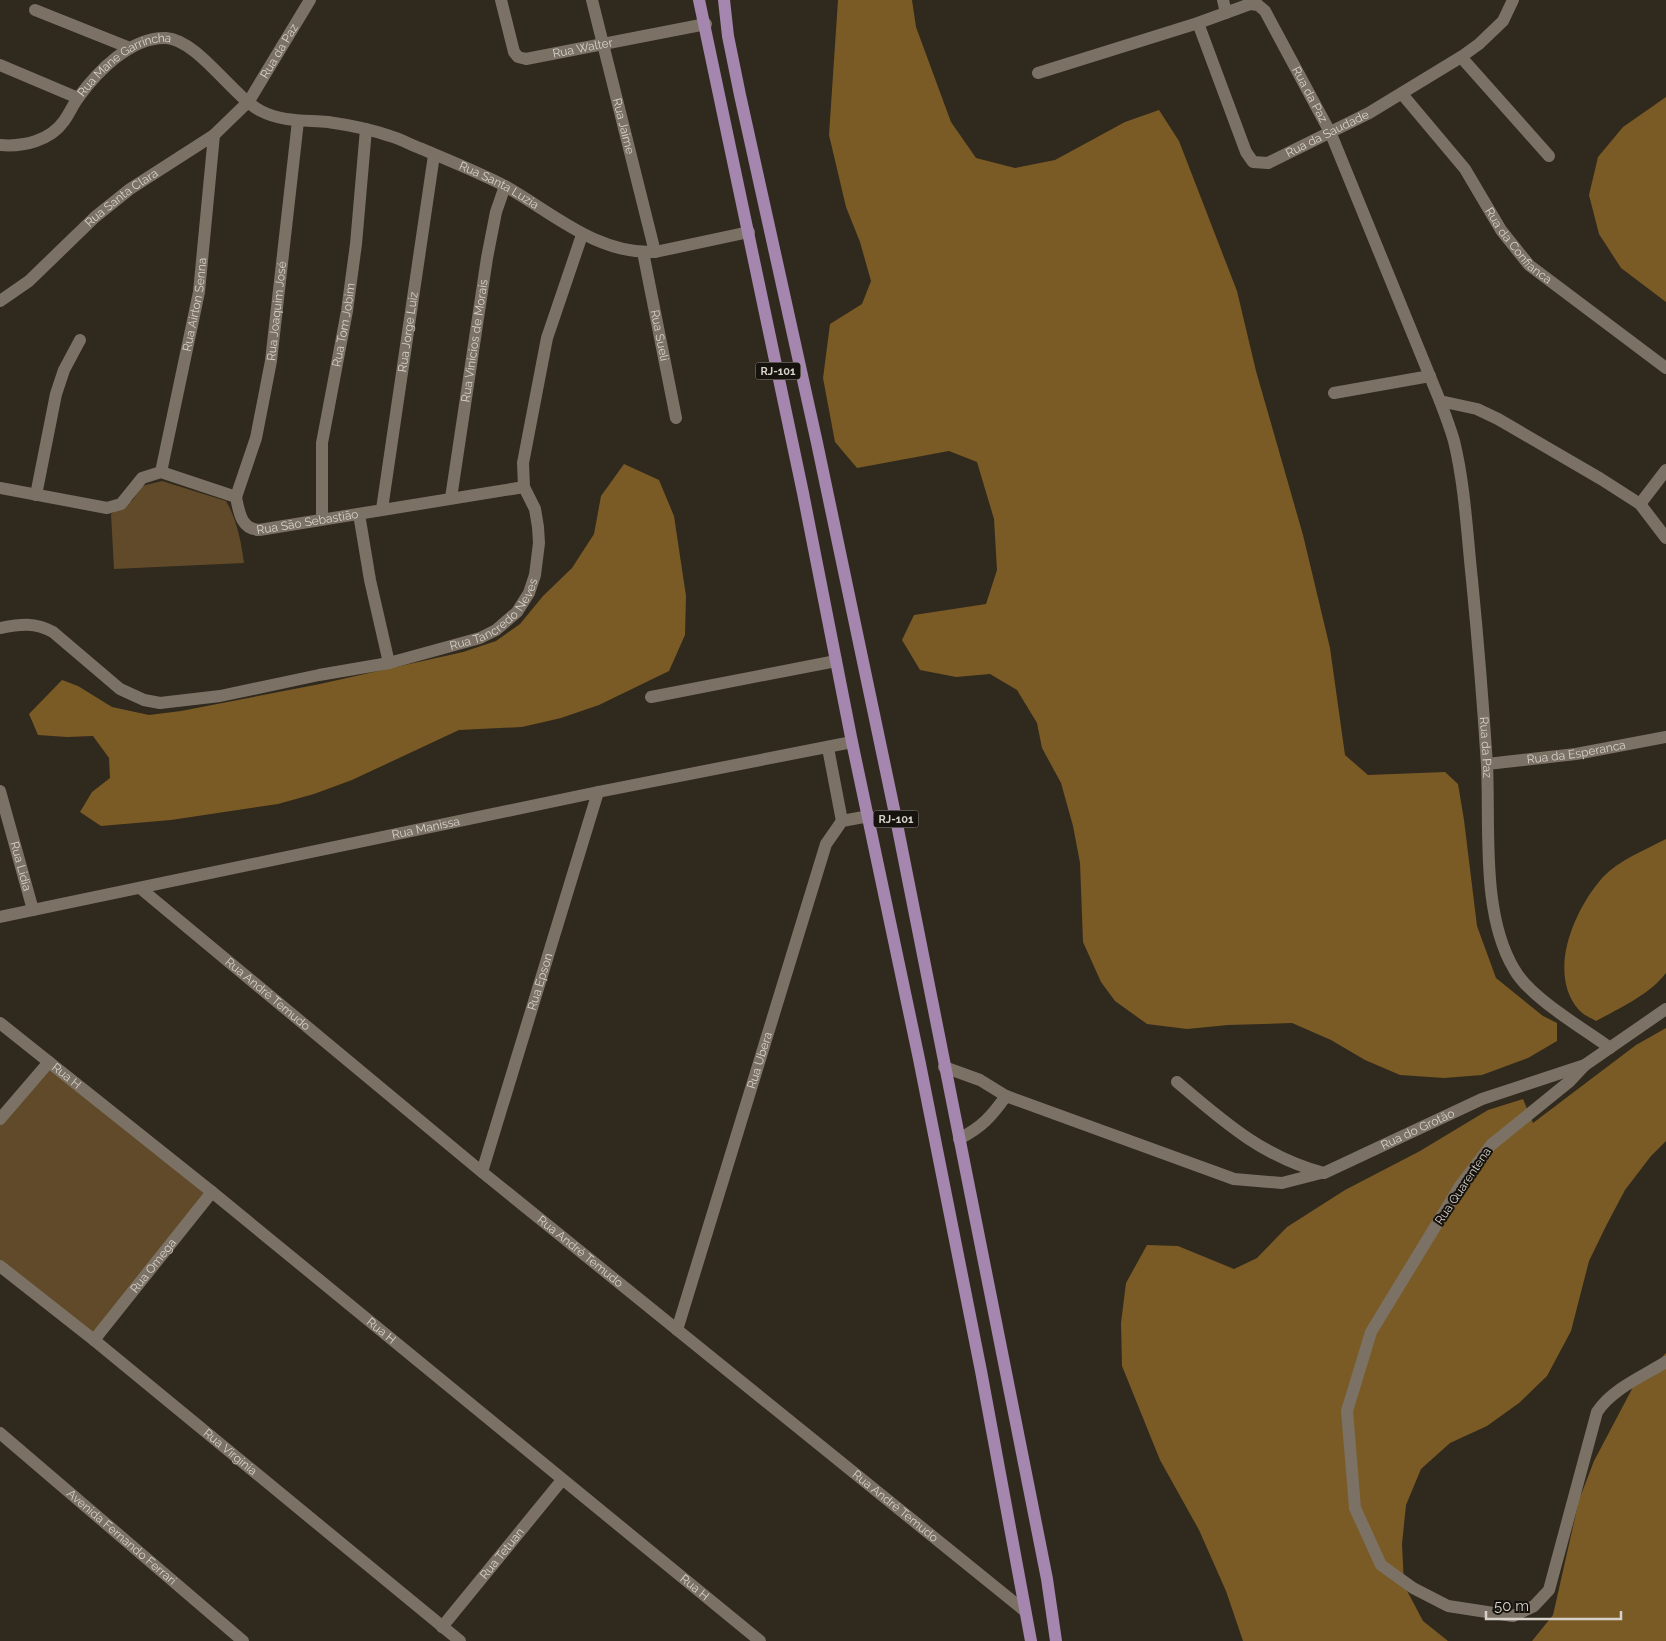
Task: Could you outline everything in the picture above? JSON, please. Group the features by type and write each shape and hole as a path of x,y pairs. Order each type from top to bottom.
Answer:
{"main road":[{"name":"RJ-101","path":"699,0 706,24 852,742 869,816 979,1362 1031,1641"},
{"name":"RJ-101","path":"724,0 728,36 740,95 818,442 1047,1579 1056,1641"}],"street":[{"name":"Rua da Paz","path":"249,102 310,0"},
{"name":"Rua Walter","path":"501,0 511,44 518,57 526,59 706,24"},
{"name":"Rua Jaime","path":"592,0 649,252"},
{"name":"Rua da Saudade","path":"1198,23 1246,152 1252,162 1268,163 1331,134 1402,94 1461,57 1479,44 1503,22 1513,0"},
{"name":"Rua da Paz","path":"1038,73 1198,23 1224,6 1250,4 1258,5 1265,11 1331,134 1430,376 1454,441 1460,476 1477,633 1487,764 1492,897 1496,926 1504,950 1515,971 1532,990 1610,1048"},
{"path":"35,10 130,48"},
{"name":"Rua Mane Garrincha","path":"0,145 17,146 31,144 46,136 63,123 78,98 112,62 130,48 153,40 175,40 191,49 249,102"},
{"path":"1461,57 1549,156"},
{"path":"0,65 78,98"},
{"name":"Rua da Confianca","path":"1402,94 1465,169 1501,230 1529,265 1666,368"},
{"name":"Rua Santa Luzia","path":"249,102 259,110 270,115 298,120 327,122 392,136 471,169 504,186 582,235 599,242 649,252 749,232"},
{"name":"Rua Santa Clara","path":"0,301 29,281 95,217 130,189 214,134 249,102"},
{"name":"Rua Joaquim José","path":"236,497 256,438 272,362 298,120"},
{"name":"Rua Tom Jobim","path":"322,518 322,443 347,311 356,244 366,129"},
{"name":"Rua Airton Senna","path":"161,472 199,292 214,134"},
{"name":"Rua Jorge Luiz","path":"382,509 434,154"},
{"name":"Rua Vinicios de Morais","path":"451,498 487,258 496,212 504,186"},
{"name":"Rua Tancredo Neves","path":"0,628 20,624 44,627 66,643 120,689 144,700 177,702 389,663 480,638 496,630 517,612 529,593 535,575 539,544 535,508 524,487 523,463 547,338 582,235"},
{"name":"Rua Sueli","path":"649,252 676,418"},
{"path":"36,495 56,394 64,370 80,340"},
{"path":"1334,393 1430,376"},
{"path":"1440,401 1477,409 1498,419 1601,479 1640,504 1666,538"},
{"path":"1640,504 1666,470"},
{"path":"0,488 108,508 115,507 124,500 142,478 161,472 236,497"},
{"name":"Rua Sāo Sebastiāo","path":"236,497 242,520 251,529 360,514 524,487"},
{"path":"360,514 370,580 389,663"},
{"path":"651,697 836,661"},
{"name":"Rua da Esperanca","path":"1487,764 1576,754 1666,737"},
{"name":"Rua Manissa","path":"0,917 598,792 852,742"},
{"path":"828,748 842,821 869,816"},
{"name":"Rua Lidia","path":"0,791 33,910"},
{"name":"Rua Epson","path":"482,1172 598,792"},
{"name":"Rua Ubera","path":"677,1330 826,844 842,821"},
{"name":"Rua André Temudo","path":"140,888 482,1172 1025,1611"},
{"name":"Rua do Grotão","path":"944,1067 980,1080 1006,1096 1234,1179 1282,1183 1324,1173 1482,1099 1584,1065 1666,1009"},
{"name":"Rua H","path":"0,1023 212,1192 760,1641"},
{"path":"0,1119 49,1062"},
{"name":"Rua Quarentena","path":"1584,1065 1570,1081 1491,1144 1460,1186 1371,1332 1347,1412 1354,1508 1381,1565 1413,1588 1448,1606 1513,1616 1534,1606 1549,1590 1574,1505 1597,1412 1612,1395 1666,1362"},
{"path":"1177,1082 1221,1120 1259,1147 1282,1159 1324,1173"},
{"path":"959,1139 978,1129 992,1116 1006,1096"},
{"name":"Rua Omega","path":"94,1340 212,1192"},
{"name":"Rua Virginia","path":"0,1266 94,1340 460,1641"},
{"name":"Avenida Fernando Ferrari","path":"0,1434 243,1641"},
{"name":"Rua Tetuan","path":"442,1627 562,1480"}],"shaded area":[{"path":"838,0 912,0 916,27 951,122 976,158 1015,168 1055,160 1125,122 1159,110 1179,141 1237,291 1256,371 1303,535 1330,648 1345,755 1368,775 1445,772 1458,784 1477,926 1496,978 1543,1016 1557,1023 1557,1041 1528,1058 1482,1075 1444,1078 1400,1075 1365,1060 1331,1040 1292,1023 1228,1025 1187,1029 1147,1024 1115,1001 1101,982 1083,942 1080,863 1073,826 1061,783 1042,748 1037,723 1017,690 990,674 956,677 920,670 902,640 914,615 986,604 997,570 994,519 977,462 949,451 857,468 835,442 823,378 830,324 862,304 871,281 860,242 846,207 829,135"},
{"path":"1666,97 1666,302 1621,268 1599,234 1589,195 1598,157 1623,127"},
{"path":"624,464 659,480 674,516 686,596 685,635 669,671 599,705 561,718 522,727 459,730 352,780 314,794 278,804 171,820 101,826 80,812 92,792 110,778 109,758 93,736 38,735 29,714 62,680 78,686 112,707 149,715 181,711 320,684 463,652 496,641 520,624 543,596 572,568 594,534 601,496"},
{"path":"162,481 226,501 238,531 244,563 114,569 111,514 133,500 142,486"},
{"path":"1666,839 1666,973 1643,994 1596,1021 1579,1010 1569,995 1565,978 1568,941 1574,923 1593,890 1609,871"},
{"path":"1666,1028 1666,1141 1651,1156 1625,1190 1606,1226 1589,1261 1571,1331 1547,1376 1519,1403 1487,1426 1450,1443 1421,1469 1406,1505 1402,1544 1404,1585 1423,1621 1448,1641 1243,1641 1226,1591 1199,1530 1160,1460 1122,1366 1121,1323 1126,1283 1147,1245 1178,1246 1234,1269 1257,1258 1287,1227 1345,1190 1420,1151 1488,1110 1523,1099 1533,1123 1636,1045"},
{"path":"49,1062 212,1192 94,1340 0,1266 0,1119"},
{"path":"1666,1353 1666,1641 1532,1641 1553,1615 1579,1500 1594,1461 1633,1387"}]}
